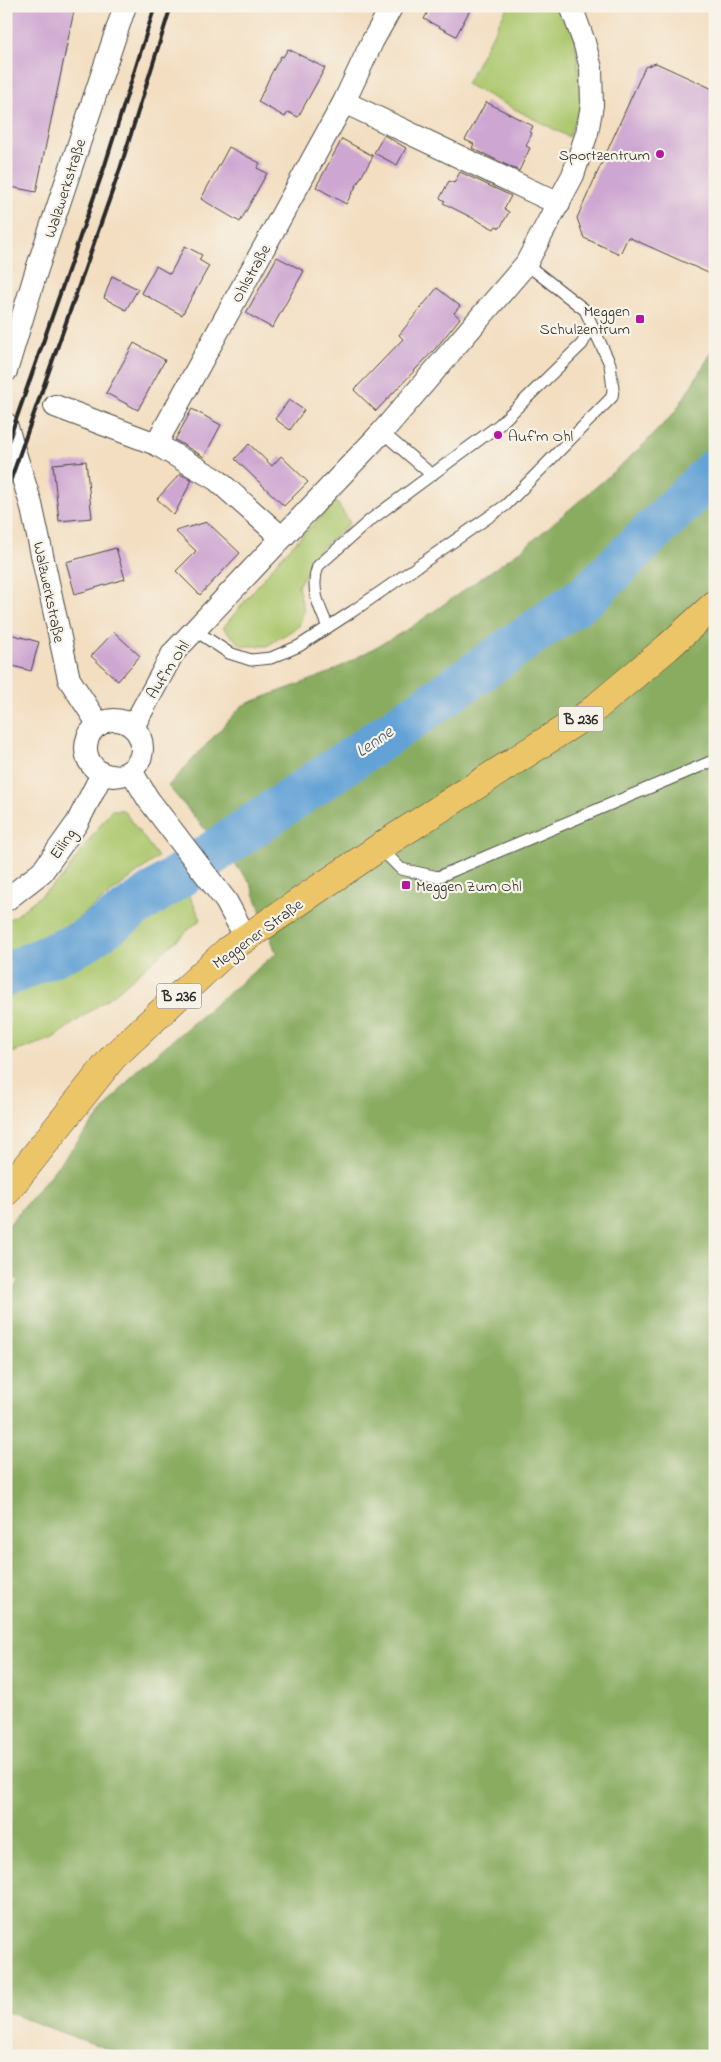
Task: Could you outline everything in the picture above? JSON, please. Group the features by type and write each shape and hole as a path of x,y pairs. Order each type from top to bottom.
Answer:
{"main road":[{"name":"Meggener Straße","path":"6,1192 113,1057 228,950 380,847 588,714 668,647 715,604"}],"street":[{"name":"Walzwerkstraße","path":"6,371 37,269 125,6"},
{"name":"Ohlstraße","path":"156,444 344,102 372,42 392,6"},
{"name":"Auf'm Ohl","path":"133,727 141,708 173,652 382,432 526,264 573,175 587,133 592,105 591,68 571,6"},
{"path":"344,102 559,204"},
{"path":"55,406 156,444 217,480 282,537"},
{"name":"Walzwerkstraße","path":"6,424 31,504 69,679 99,725"},
{"path":"120,721 133,727 138,733 143,750 141,758 131,771 117,776 102,774 90,762 87,754 88,738 99,725 105,722 120,721"},
{"path":"131,771 148,799 226,901 246,938"},
{"name":"Eiling","path":"6,900 42,872 77,823 102,774"}],"lane":[{"path":"193,629 229,653 251,660 271,658 292,649 328,628 506,505 612,396 610,364 585,310 526,264"},
{"path":"328,628 315,594 314,576 318,566 369,521 499,425 582,344 592,326"},
{"path":"382,432 432,475"},
{"path":"380,847 400,868 438,877 715,760"}],"green space":[{"path":"508,6 561,6 574,29 582,104 569,137 466,84"},
{"path":"715,347 715,2056 126,2056 6,2012 6,1300 18,1281 6,1268 6,1228 137,1070 276,953 250,882 168,786 243,705 329,673 410,628 524,548 641,447 675,412"},
{"path":"336,501 350,523 319,550 298,586 304,611 299,626 267,646 242,646 223,628 281,557"},
{"path":"111,810 123,810 158,857 72,923 22,947 6,952 6,920 14,917 62,878"},
{"path":"184,885 201,919 117,992 53,1038 6,1055 6,990 52,974 110,942"}],"building":[{"path":"6,6 75,6 36,192 6,186"},
{"path":"431,6 472,6 456,36 424,19"},
{"path":"288,49 325,68 298,117 288,112 285,117 258,102 281,56 283,57"},
{"name":"Sportzentrum","path":"656,63 715,90 715,276 628,237 620,254 584,238 577,218 645,67"},
{"path":"486,102 533,126 526,146 530,148 519,171 472,148 474,144 465,140"},
{"path":"384,135 406,148 397,165 374,153"},
{"path":"342,139 373,156 346,204 316,187"},
{"path":"229,147 260,163 257,168 267,173 240,222 201,199"},
{"path":"460,172 511,196 504,209 509,212 500,228 496,226 494,229 443,203 445,201 440,198 449,181 454,183"},
{"path":"185,246 202,255 199,260 209,266 182,315 141,293 156,266 170,274"},
{"path":"277,257 304,271 272,328 246,313"},
{"path":"112,276 138,289 126,310 104,298"},
{"path":"437,288 460,306 454,313 460,318 436,348 376,411 354,390 403,339 399,335"},
{"path":"134,343 165,360 138,410 106,393"},
{"path":"289,400 304,410 290,430 275,419"},
{"path":"192,409 221,425 204,457 175,440"},
{"path":"249,444 272,466 281,456 308,482 284,506 235,459"},
{"path":"86,461 92,518 59,521 53,464"},
{"path":"180,474 192,480 174,515 157,499"},
{"path":"207,522 240,553 200,595 176,571 196,551 175,531"},
{"path":"116,548 125,579 75,594 66,562"},
{"path":"114,632 140,656 118,681 91,656"},
{"path":"6,633 39,642 31,671 6,664"}],"waterway":[{"name":"Lenne","path":"6,975 82,942 429,706 589,594 715,470"}],"railway":[{"path":"6,448 104,168 155,6"},
{"path":"6,493 120,169 171,6"}],"place":[{"name":"Sportzentrum","path":"660,154"},
{"name":"Meggen Schulzentrum","path":"640,319"},
{"name":"Auf'm Ohl","path":"498,435"},
{"name":"Meggen Zum Ohl","path":"406,885"}]}
